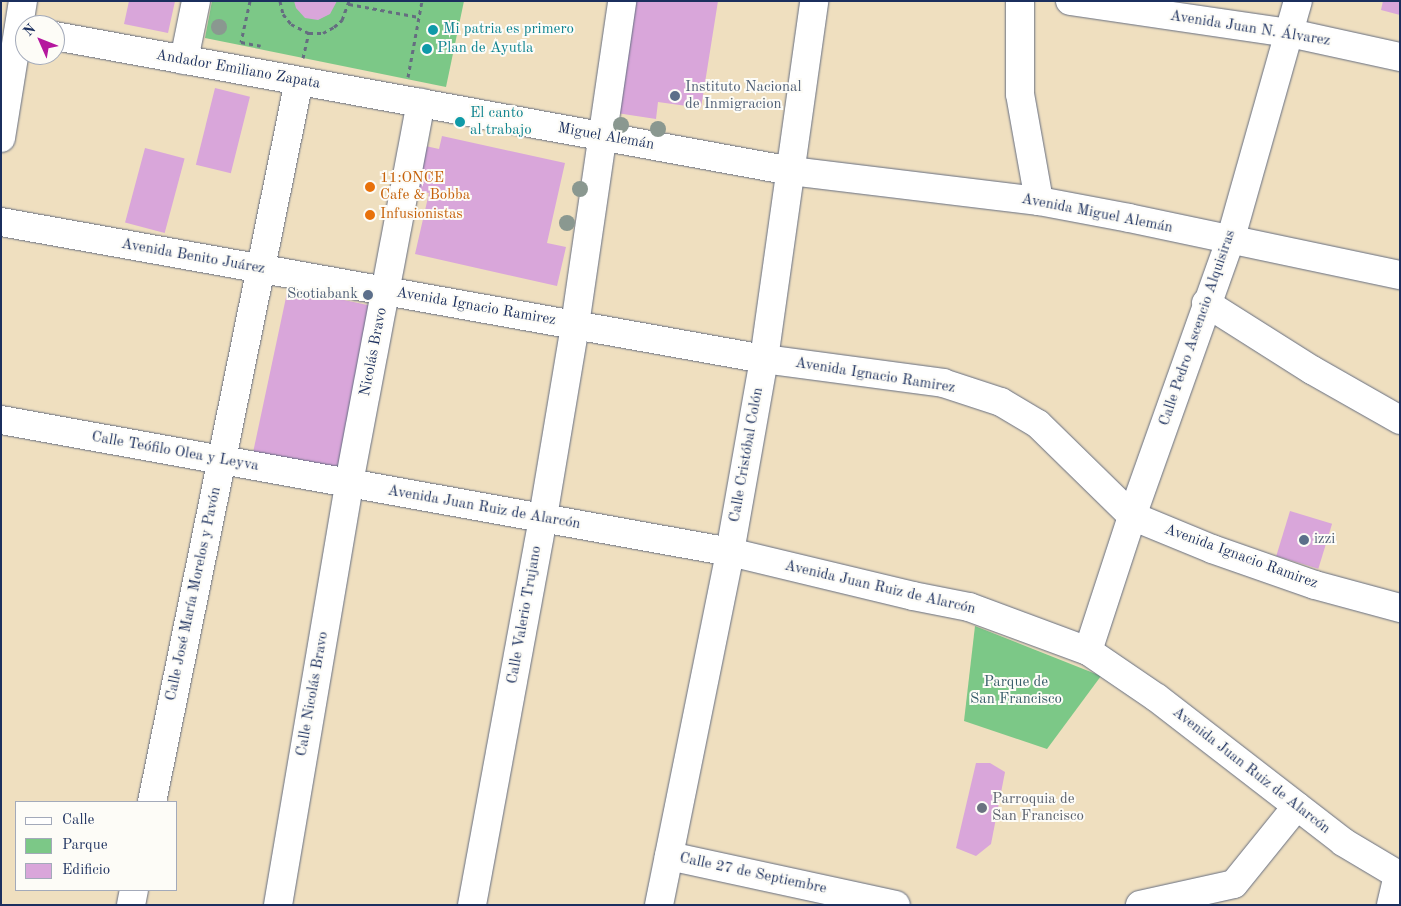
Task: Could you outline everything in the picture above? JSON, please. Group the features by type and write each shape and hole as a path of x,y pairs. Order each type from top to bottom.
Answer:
{"street":[{"path":"19,15 23,1"},
{"path":"184,60 196,1"},
{"name":"Calle Valerio Trujano","path":"472,905 543,518 575,325 622,1"},
{"name":"Calle Cristóbal Colón","path":"659,905 730,552 764,359 814,1"},
{"path":"1020,1 1020,94 1039,201"},
{"name":"Avenida Juan N. Álvarez","path":"1070,1 1290,33 1400,57"},
{"name":"Calle Pedro Ascencio Alquisiras","path":"1088,651 1132,516 1206,303 1230,241 1298,1"},
{"path":"1,138 15,28"},
{"name":"Andador Emiliano Zapata","path":"65,38 299,81 408,88"},
{"name":"Calle José María Morelos y Pavón","path":"152,801 299,81"},
{"name":"Miguel Alemán","path":"408,88 602,136 791,171"},
{"name":"Nicolás Bravo","path":"349,484 385,290 408,88"},
{"name":"Avenida Miguel Alemán","path":"791,171 1039,201 1400,275"},
{"name":"Avenida Benito Juárez","path":"1,222 385,290"},
{"name":"Avenida Ignacio Ramirez","path":"385,290 764,359 943,383 1001,402 1038,424 1132,516 1212,549 1315,585 1400,608"},
{"path":"1206,303 1312,370 1400,420"},
{"name":"Calle Teófilo Olea y Leyva","path":"1,420 349,484"},
{"name":"Avenida Juan Ruiz de Alarcón","path":"349,484 730,552 913,596 969,607 1088,651 1157,698 1343,842 1399,875"},
{"name":"Calle Nicolás Bravo","path":"278,905 349,484"},
{"path":"1140,905 1224,897 1297,806"},
{"name":"Calle 27 de Septiembre","path":"669,856 896,905"},
{"path":"1391,905 1399,875"},
{"path":"131,905 134,891"}],"path":[{"path":"250,1 241,42 268,48"},
{"path":"280,1 284,14 291,24 309,33 323,33 334,27 342,20 349,2 419,17"},
{"path":"408,88 422,1"},
{"path":"295,53 314,57"}],"green space":[{"path":"212,1 464,1 446,87 205,38"},
{"name":"Parque de San Francisco","path":"975,626 1101,676 1047,749 964,721"}],"building":[{"path":"129,1 175,1 168,33 124,24"},
{"path":"294,1 337,1 330,14 318,20 305,18 296,8"},
{"path":"614,1 718,1 701,108 658,102 656,119 597,110"},
{"path":"1383,1 1400,1 1400,15 1381,10"},
{"path":"215,88 250,97 231,173 196,165"},
{"path":"442,136 565,163 547,243 566,247 557,286 415,254 429,193 411,190 421,145 439,149"},
{"path":"145,148 185,159 165,233 125,222"},
{"path":"288,288 372,306 336,474 252,456"},
{"name":"izzi","path":"1290,511 1332,524 1318,569 1276,556"},
{"name":"Parroquia de San Francisco","path":"976,763 990,763 1005,772 991,844 976,856 956,848"}],"place":[{"name":"Mi patria es primero","path":"433,30"},
{"name":"Plan de Ayutla","path":"427,49"},
{"name":"Instituto Nacional de Inmigracion","path":"675,96"},
{"name":"El canto al trabajo","path":"460,122"},
{"name":"11:ONCE Cafe & Bobba","path":"370,187"},
{"name":"Infusionistas","path":"370,215"},
{"name":"Scotiabank","path":"368,295"},
{"name":"izzi","path":"1304,540"},
{"name":"Parroquia de San Francisco","path":"982,808"}]}
